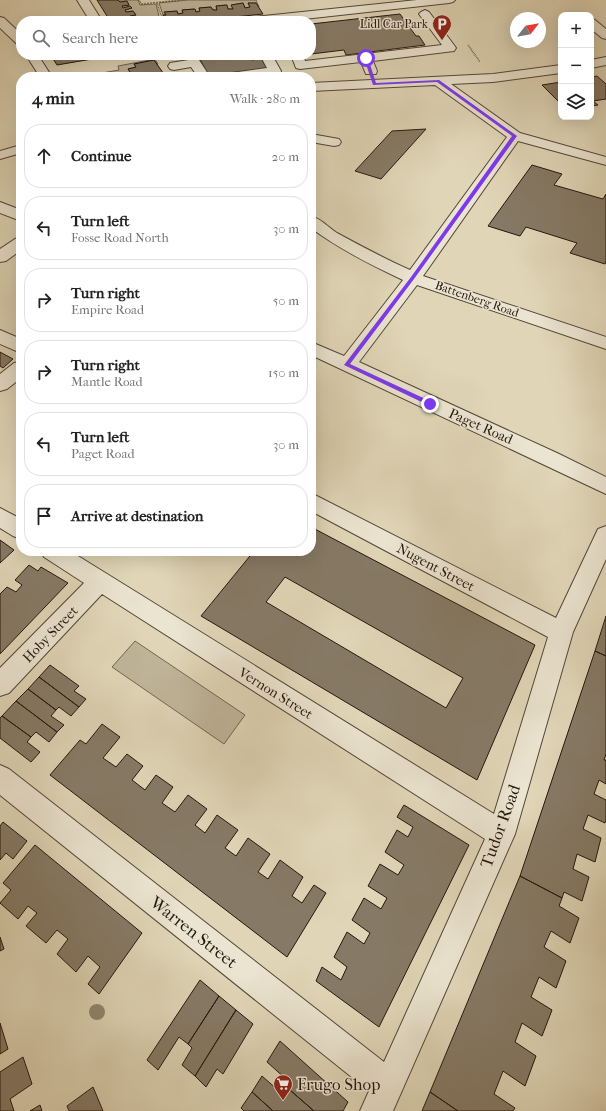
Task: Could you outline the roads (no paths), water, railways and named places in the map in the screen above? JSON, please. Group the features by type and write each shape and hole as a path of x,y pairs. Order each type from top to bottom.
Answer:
{"street":[{"path":"83,0 93,16"},
{"path":"300,16 449,0"},
{"path":"425,14 459,61"},
{"path":"0,21 16,36"},
{"path":"594,25 606,35"},
{"path":"368,62 450,48"},
{"path":"35,60 43,72"},
{"path":"171,60 177,72"},
{"path":"171,60 195,62 201,72"},
{"path":"268,72 275,71 269,60"},
{"path":"299,60 300,64 368,62 429,63"},
{"path":"368,62 375,84"},
{"path":"594,64 606,62"},
{"path":"316,87 493,78 558,69"},
{"path":"438,81 515,136 606,160"},
{"path":"347,365 413,278 515,136"},
{"path":"316,139 334,142"},
{"path":"0,144 16,146"},
{"path":"0,155 16,150"},
{"path":"0,207 16,214"},
{"name":"Battenberg Road","path":"316,225 330,235 377,261 413,278 606,343"},
{"path":"0,257 16,246"},
{"path":"0,336 16,344"},
{"name":"Paget Road","path":"316,350 550,458 606,486"},
{"path":"0,384 16,372"},
{"name":"Nugent Street","path":"316,504 561,632"},
{"path":"0,517 16,527"},
{"name":"Tudor Road","path":"376,1111 389,1086 501,834 561,632 606,535"},
{"name":"Vernon Street","path":"60,556 501,834"},
{"name":"Hoby Street","path":"0,685 99,582"},
{"name":"Warren Street","path":"0,778 389,1086"}],"place":[{"name":"Lidl Car Park","path":"442,41"},
{"name":"Frugo Shop","path":"283,1101"}]}
